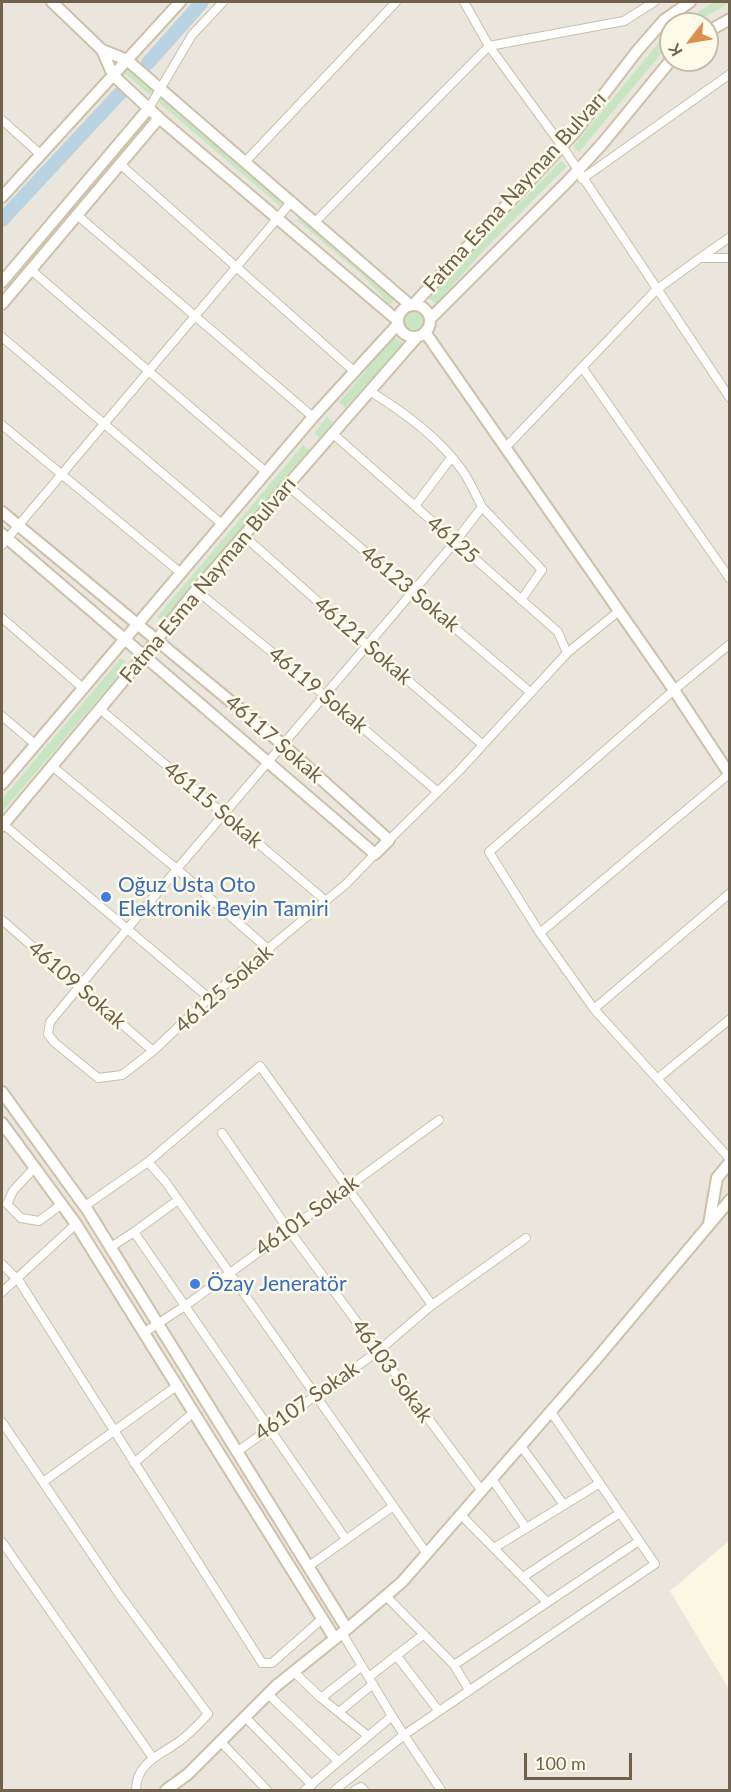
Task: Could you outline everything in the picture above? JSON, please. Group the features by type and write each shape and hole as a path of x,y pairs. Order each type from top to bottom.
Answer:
{"street":[{"path":"52,2 102,50 127,60 412,305 426,310 430,324 421,335 412,337 403,333 398,322 159,118 113,75 102,50"},
{"path":"2,196 180,2"},
{"path":"2,282 149,108 192,35 223,2"},
{"path":"246,161 396,2"},
{"path":"464,2 489,46 562,146 579,175 729,398"},
{"path":"315,221 489,46 624,21 654,2"},
{"name":"Fatma Esma Nayman Bulvarı","path":"412,305 575,132 637,51 664,20 690,2"},
{"name":"Fatma Esma Nayman Bulvarı","path":"430,319 579,175 661,72"},
{"path":"579,175 729,74"},
{"path":"2,304 159,118"},
{"path":"2,120 40,154"},
{"path":"120,164 354,372"},
{"path":"3,539 17,526 292,201"},
{"path":"77,215 313,417"},
{"path":"506,447 656,290 729,237"},
{"path":"700,258 729,258"},
{"path":"31,270 266,472"},
{"path":"398,322 401,310 412,305"},
{"name":"Fatma Esma Nayman Bulvarı","path":"2,784 313,417 398,322"},
{"path":"421,335 506,447 674,690 729,775 540,933"},
{"name":"Fatma Esma Nayman Bulvarı","path":"2,825 144,656 196,590 332,433 421,335"},
{"path":"2,337 222,524"},
{"path":"582,367 729,579"},
{"path":"371,392 424,430 451,458 463,471 482,507 542,570 521,600"},
{"path":"2,425 181,573"},
{"name":"46125","path":"332,433 558,632 567,652"},
{"path":"415,506 451,458"},
{"name":"46123 Sokak","path":"288,486 413,590 530,692"},
{"path":"79,987 455,542 482,507"},
{"name":"46117 Sokak","path":"2,512 282,744 389,840"},
{"name":"46121 Sokak","path":"244,536 483,745"},
{"name":"46117 Sokak","path":"3,539 124,639 375,854"},
{"name":"46119 Sokak","path":"196,590 438,792"},
{"path":"375,854 483,745 567,652 620,611"},
{"path":"2,618 83,688"},
{"path":"709,1224 717,1178 729,1160 594,1009 540,933 489,852 729,644"},
{"name":"46115 Sokak","path":"100,709 326,901"},
{"path":"2,716 35,744"},
{"path":"52,766 177,869 269,950"},
{"path":"2,825 210,998"},
{"name":"46125 Sokak","path":"79,987 50,1022 48,1034 54,1042 98,1078 122,1075 153,1051 210,998 346,884 375,854"},
{"path":"594,1009 729,893"},
{"name":"46109 Sokak","path":"2,920 153,1051"},
{"path":"657,1079 729,1019"},
{"path":"85,1206 148,1162 260,1066 432,1305"},
{"path":"2,1092 85,1206 160,1324 309,1566 342,1634 441,1791"},
{"name":"46101 Sokak","path":"145,1332 185,1306 439,1120"},
{"path":"2,1123 76,1224 323,1618 342,1634"},
{"name":"46103 Sokak","path":"222,1133 377,1352 482,1491"},
{"path":"148,1162 178,1200 427,1554"},
{"path":"35,1167 13,1191 7,1204 21,1218 39,1221 62,1204"},
{"path":"111,1246 178,1200"},
{"path":"166,1791 188,1774 268,1694 402,1582 551,1412 729,1200"},
{"path":"2,1292 76,1224"},
{"path":"134,1232 345,1539"},
{"name":"46107 Sokak","path":"238,1451 377,1352 432,1305 526,1238"},
{"path":"2,1264 16,1278 262,1663 272,1663 323,1618"},
{"path":"43,1482 178,1385"},
{"path":"134,1463 194,1412"},
{"path":"335,1791 438,1710 655,1564 551,1412"},
{"path":"2,1422 120,1594 208,1714 194,1730 153,1758 141,1770 136,1782 136,1791"},
{"path":"521,1446 564,1505"},
{"path":"492,1479 526,1528"},
{"path":"494,1548 600,1483"},
{"path":"309,1566 392,1507"},
{"path":"523,1577 620,1513"},
{"path":"461,1515 547,1602"},
{"path":"454,1665 639,1541"},
{"path":"2,1542 153,1758"},
{"path":"386,1596 454,1665 469,1690"},
{"path":"339,1712 396,1655 424,1634"},
{"path":"396,1655 438,1710"},
{"path":"321,1698 362,1666"},
{"path":"294,1672 321,1698 368,1736"},
{"path":"268,1694 338,1761"},
{"path":"245,1717 308,1788 392,1716"},
{"path":"220,1741 267,1791"},
{"path":"356,1791 361,1787 364,1791"}],"shaded area":[{"path":"2,2 729,2 730,1540 670,1591 729,1689 729,1790 2,1790"}],"green space":[{"path":"714,2 729,2 713,12 698,12"},
{"path":"659,42 659,56 579,152 573,147"},
{"path":"125,67 285,203 281,207 122,71"},
{"path":"561,161 567,166 485,249 436,304 425,295 480,244"},
{"path":"300,216 398,296 390,305 362,275 297,220"},
{"path":"414,307 422,310 425,318 422,326 414,329 406,326 403,318 406,310"},
{"path":"392,335 404,344 345,408 339,402"},
{"path":"327,417 333,422 320,438 314,433"},
{"path":"303,445 310,450 163,622 157,617"},
{"path":"121,658 128,664 2,812 2,799"}],"waterway":[{"path":"148,63 202,2"},
{"path":"2,220 122,91"}],"place":[{"name":"Oğuz Usta Oto Elektronik Beyin Tamiri","path":"106,897"},
{"name":"Özay Jeneratör","path":"195,1284"}]}
